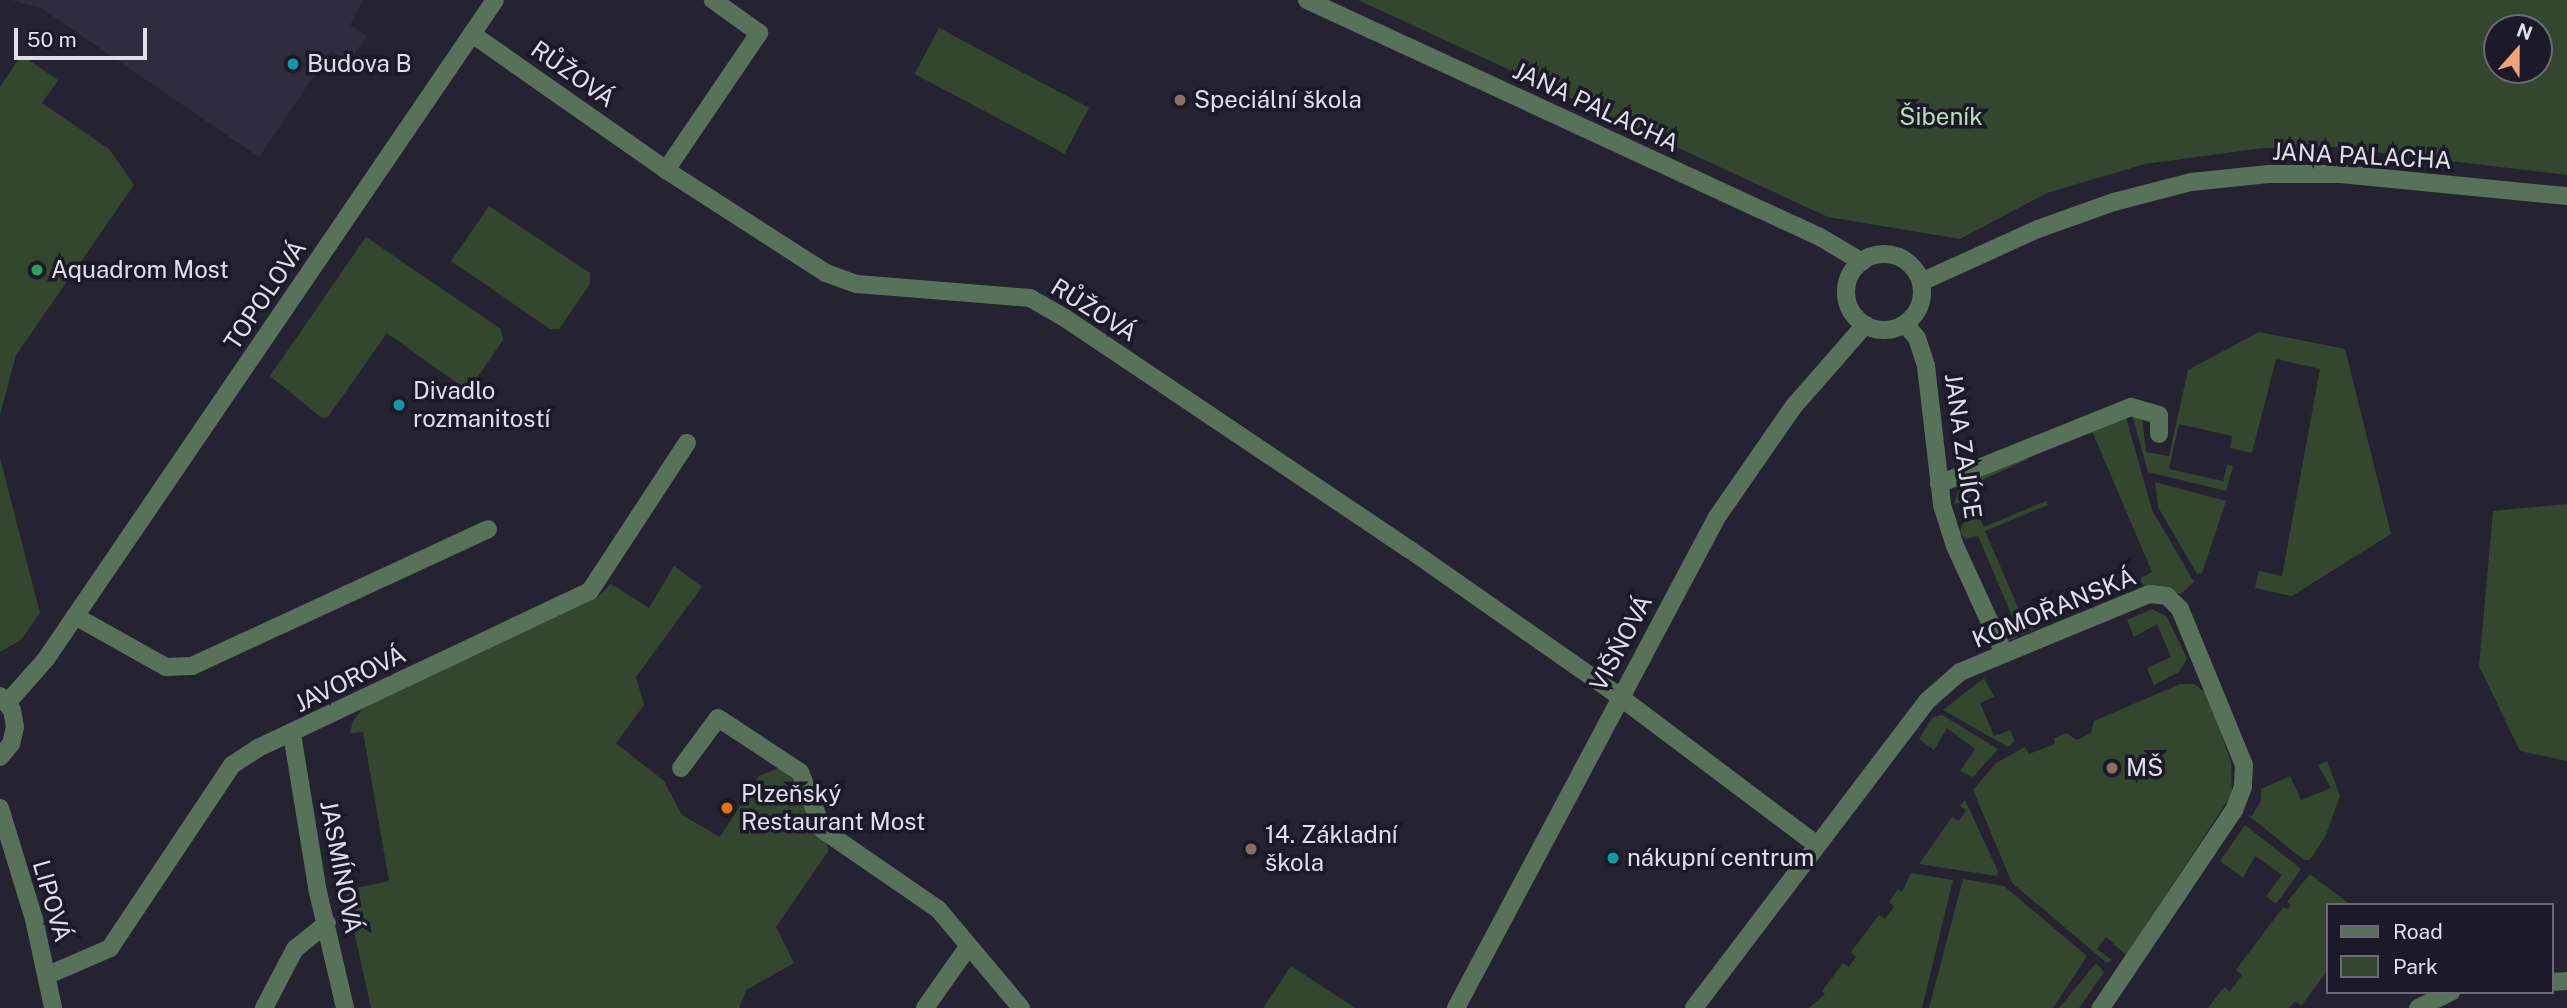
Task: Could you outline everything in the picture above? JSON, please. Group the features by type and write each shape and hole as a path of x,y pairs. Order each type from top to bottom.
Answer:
{"street":[{"name":"TOPOLOVÁ","path":"0,757 15,736 15,718 4,699 46,659 495,0"},
{"path":"666,170 759,33 713,0"},
{"name":"JANA PALACHA","path":"1307,0 1820,237 1862,262"},
{"name":"RŮŽOVÁ","path":"472,34 666,170 826,273 856,284 1030,298 1409,549 1620,697 1817,845"},
{"name":"JANA PALACHA","path":"1921,282 2038,229 2114,202 2191,182 2269,174 2341,174 2567,196"},
{"path":"1873,256 1896,257 1915,271 1921,282 1920,305 1905,324 1885,330 1865,325 1855,317 1846,294 1853,270 1873,256"},
{"name":"JANA ZAJÍCE","path":"1905,324 1917,338 1926,366 1940,484 1955,546 2004,653"},
{"name":"VIŠŇOVÁ","path":"1456,1008 1717,517 1754,459 1865,325"},
{"path":"1940,484 2131,407 2159,415 2158,433"},
{"name":"JAVOROVÁ","path":"48,975 110,948 232,765 590,592 687,443"},
{"path":"75,616 166,667 192,666 488,529"},
{"name":"KOMOŘANSKÁ","path":"1693,1008 1927,701 1960,672 2149,594 2167,596 2180,609 2205,666 2244,765 2243,787 2234,810 2101,1008"},
{"path":"681,768 718,718 800,772 823,830 914,889 938,909 1021,1008"},
{"name":"JASMÍNOVÁ","path":"292,734 345,1008"},
{"name":"LIPOVÁ","path":"0,808 48,975 51,1007"},
{"path":"264,1008 295,949 327,923"},
{"path":"925,1008 968,947"},
{"path":"2418,1008 2447,994"}],"shaded area":[{"path":"11,0 363,0 350,25 367,36 348,62 331,51 259,157 41,8"}],"green space":[{"name":"Šibeník","path":"1358,0 2567,0 2567,175 2333,147 2263,148 2145,164 2047,193 1960,239 1828,217"},
{"path":"939,28 1089,108 1065,154 915,74"},
{"name":"Aquadrom Most","path":"21,55 58,80 42,103 109,149 134,185 16,355 0,415 0,87"},
{"path":"489,206 590,273 590,284 559,329 550,329 451,261"},
{"path":"366,237 501,329 503,340 468,391 387,333 328,417 322,418 270,376"},
{"path":"2259,332 2345,349 2391,534 2292,596 2255,588 2259,571 2282,576 2320,369 2276,359 2252,453 2230,448 2232,436 2179,424 2169,469 2223,481 2227,465 2233,466 2226,491 2148,472 2132,415 2142,417 2146,452 2169,456 2188,370"},
{"path":"2126,417 2152,510 2194,582 2181,594 2140,584 2141,578 2152,572 2092,431"},
{"path":"2023,455 2028,459 1967,487 1972,500 1954,504 1962,478"},
{"path":"0,458 40,613 21,640 0,652"},
{"path":"2155,482 2226,501 2202,573 2197,574 2158,507"},
{"path":"2046,501 2048,505 1985,531 2026,626 2037,622 2041,626 2008,641 2008,634 2018,630 1978,536 1965,539 1960,532 1963,523 1978,515 1984,527"},
{"path":"2567,504 2567,761 2520,751 2479,666 2493,511"},
{"path":"674,566 702,587 636,677 644,705 616,743 664,781 682,815 720,837 759,776 781,767 800,787 829,850 776,927 794,963 746,990 739,1008 371,1008 346,895 356,888 389,881 363,732 350,733 353,721 363,708 598,597 611,584 649,608"},
{"path":"2152,609 2167,617 2187,659 2179,672 2154,685 2147,668 2171,657 2157,624 2134,637 2127,620"},
{"path":"1984,678 1994,697 1980,703 1994,736 2010,730 2015,741 2008,747 1943,710"},
{"path":"2180,684 2194,684 2207,694 2231,762 2232,794 2126,955 2106,937 2097,949 2112,960 2107,963 2012,883 1973,790 1996,763 2025,747 2029,754 2055,744 2054,738 2066,733 2077,740 2091,733 2094,721"},
{"path":"1942,715 1998,749 1973,777 1960,771 1975,749 1947,728 1934,750 1919,739 1933,717"},
{"path":"2327,761 2340,796 2326,835 2310,860 2304,860 2248,815 2252,816 2261,800 2261,789 2290,776 2301,800 2331,788 2318,765"},
{"path":"1965,800 1998,871 1997,876 1919,864 1952,817 1959,821 1966,811 1960,806"},
{"path":"2245,825 2301,869 2276,904 2266,896 2282,875 2255,856 2243,878 2220,861"},
{"path":"1911,873 1953,880 1922,1008 1809,1008 1825,994 1822,991 1843,963 1849,967 1856,957 1851,952 1879,915 1885,919 1894,907 1889,902 1898,889 1902,892"},
{"path":"2310,874 2348,903 2326,903 2326,972 2301,1006 2295,1001 2289,1008 2208,1008 2224,987 2230,992 2242,975 2236,970 2283,907 2288,909 2291,905 2287,902"},
{"path":"1963,879 2004,886 2087,956 2053,1008 1929,1008"},
{"path":"2096,963 2104,972 2079,1008 2059,1008"},
{"path":"1291,966 1355,1008 1263,1008"}],"place":[{"name":"Budova B","path":"293,64"},
{"name":"Speciální škola","path":"1180,100"},
{"name":"Aquadrom Most","path":"37,270"},
{"name":"Divadlo rozmanitostí","path":"399,405"},
{"name":"MŠ","path":"2112,768"},
{"name":"Plzeňský Restaurant Most","path":"727,808"},
{"name":"14. Základní škola","path":"1251,849"},
{"name":"nákupní centrum","path":"1613,858"}]}
